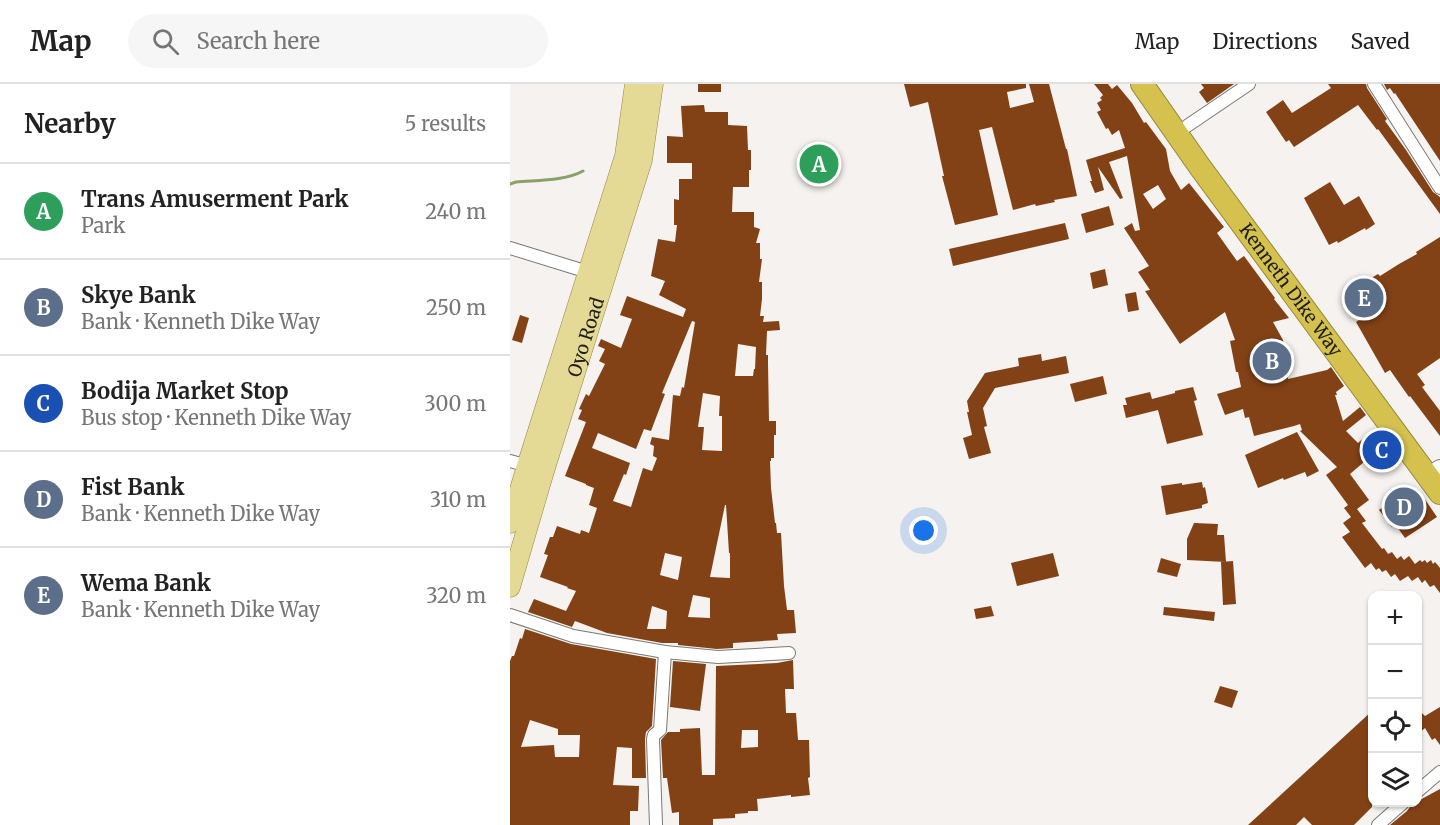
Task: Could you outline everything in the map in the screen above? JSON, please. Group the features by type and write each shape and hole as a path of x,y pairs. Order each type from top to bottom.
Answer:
{"highway":[{"name":"Kenneth Dike Way","path":"1142,84 1200,167 1437,476"},
{"name":"Kenneth Dike Way","path":"1156,84 1437,476"}],"main road":[{"name":"Oyo Road","path":"510,523 625,156 635,84"},
{"name":"Oyo Road","path":"510,587 527,466 642,160 653,84"}],"street":[{"path":"1187,126 1249,84"},
{"path":"1374,84 1440,188"},
{"path":"510,248 588,272"},
{"path":"510,615 573,636 665,652 718,657 789,653"},
{"path":"656,825 653,739 660,730 665,652"},
{"path":"1422,788 1440,772"},
{"path":"1378,825 1398,807"}],"building":[{"path":"698,84 721,84 721,92 698,92"},
{"path":"904,84 1026,84 1026,88 1007,92 1010,108 1034,102 1029,84 1049,84 1077,196 1013,210 992,127 979,130 998,215 955,225 942,176 944,176 928,102 910,107"},
{"path":"1094,84 1108,84 1112,89 1117,85 1166,149 1170,171 1181,190 1189,183 1224,227 1217,233 1237,261 1244,256 1289,318 1273,322 1283,340 1288,379 1327,370 1331,367 1344,386 1335,395 1343,421 1360,407 1366,415 1346,431 1358,443 1366,436 1378,450 1350,474 1369,500 1357,509 1366,521 1362,523 1382,549 1384,548 1388,554 1392,552 1397,559 1401,556 1404,560 1409,556 1415,564 1420,560 1422,562 1425,560 1427,563 1431,560 1433,564 1435,562 1440,568 1440,593 1434,585 1430,587 1425,580 1422,583 1418,577 1412,581 1408,576 1400,581 1395,574 1391,577 1386,570 1382,572 1379,568 1376,570 1371,563 1365,568 1342,537 1350,532 1343,523 1351,517 1344,508 1348,505 1326,475 1337,467 1300,431 1302,430 1300,424 1254,436 1249,417 1245,418 1243,409 1225,415 1217,394 1241,387 1230,341 1235,340 1225,312 1180,344 1145,291 1150,290 1138,272 1149,266 1124,228 1132,223 1135,231 1140,230 1127,156 1109,162 1123,198 1120,199 1098,167 1104,190 1095,193 1090,181 1092,181 1086,160 1125,148 1119,130 1112,135 1097,112 1101,110 1097,103 1102,100 1100,98 1103,95","holes":["1158,185 1166,199 1153,209 1143,194"]},
{"path":"1201,84 1234,84 1207,103 1199,92 1204,88"},
{"path":"1328,84 1366,84 1387,119 1385,121 1433,192 1440,197 1440,214 1358,105 1294,147 1289,140 1286,142 1266,112 1283,100 1292,113 1331,88"},
{"path":"1384,84 1440,84 1440,161 1395,93 1390,88 1387,90"},
{"path":"704,105 705,112 728,112 728,125 747,126 748,150 751,150 749,187 733,187 732,212 754,212 754,227 760,229 756,243 760,243 760,259 762,259 759,282 762,282 760,316 764,316 763,322 779,321 780,330 767,331 769,421 776,421 774,458 770,461 771,488 777,533 781,533 787,610 794,610 796,633 777,634 778,640 733,643 733,648 717,649 662,643 607,633 575,621 572,627 528,612 534,599 566,611 576,591 540,577 548,555 544,554 557,526 580,534 581,530 589,533 597,508 589,505 594,488 565,476 586,422 578,419 582,410 579,409 586,394 589,396 605,364 599,361 605,349 598,346 601,339 621,348 632,319 620,315 627,296 683,317 686,309 659,295 665,281 651,276 658,239 675,242 677,225 674,225 674,199 679,200 679,179 692,179 692,163 667,163 667,136 683,137 681,106","holes":["692,321 695,322 684,388 682,387 680,396 673,395 669,440 652,437 650,444 654,446 653,456 657,458 652,471 643,468 631,507 613,501 630,463 592,448 598,433 636,449 644,429 651,431 665,394 662,393","738,344 756,347 753,376 735,376","703,393 720,396 722,451 702,450 704,427 698,427","725,505 730,553 730,578 710,577","665,553 682,557 678,580 660,575","693,595 710,598 710,618 688,617","652,606 667,611 666,629 647,629"]},
{"path":"1330,182 1344,205 1359,196 1375,224 1338,243 1337,241 1329,245 1304,198"},
{"path":"1109,206 1114,225 1086,233 1081,214"},
{"path":"1065,223 1069,239 953,266 949,249"},
{"path":"1440,237 1440,358 1417,374 1425,385 1422,387 1440,411 1440,436 1390,370 1385,373 1356,322 1371,312 1356,287 1417,254 1416,252"},
{"path":"1105,269 1108,285 1093,289 1090,273"},
{"path":"1136,292 1139,310 1128,312 1125,294"},
{"path":"520,315 529,318 522,343 512,340"},
{"path":"1041,354 1042,361 1066,356 1069,373 995,388 983,408 987,426 984,427 991,453 969,459 963,438 972,435 967,401 985,373 1019,366 1018,358"},
{"path":"1103,376 1107,394 1075,402 1070,384"},
{"path":"1193,387 1197,400 1194,401 1203,435 1167,444 1158,410 1126,418 1123,405 1127,405 1125,398 1150,392 1152,399"},
{"path":"1297,432 1319,471 1307,477 1305,472 1284,480 1283,478 1258,488 1245,455"},
{"path":"1202,482 1208,503 1202,505 1202,508 1166,515 1161,486"},
{"path":"1409,486 1419,502 1424,498 1437,517 1405,538 1395,524 1392,527 1379,510"},
{"path":"1194,523 1218,524 1217,535 1224,535 1226,562 1187,560 1187,539"},
{"path":"1053,553 1059,576 1017,586 1011,563"},
{"path":"1161,558 1181,564 1177,577 1157,572"},
{"path":"1233,561 1236,604 1223,605 1221,562"},
{"path":"991,606 994,616 976,619 974,609"},
{"path":"1164,607 1215,612 1214,621 1163,615"},
{"path":"525,629 571,644 656,659 652,726 646,732 645,739 646,778 632,778 632,748 617,747 613,785 639,786 638,811 630,811 630,825 510,825 510,661 520,638 522,639","holes":["530,720 558,729 558,735 580,735 579,757 555,757 554,745 521,747"]},
{"path":"793,660 794,689 785,689 786,713 796,713 798,740 809,740 810,795 757,799 758,811 735,814 735,818 713,819 713,825 679,825 679,812 672,813 667,778 663,778 661,740 668,732 700,728 702,775 715,775 716,666","holes":["742,730 758,730 758,747 741,748"]},
{"path":"673,661 706,664 700,711 670,707"},
{"path":"1220,686 1238,691 1232,708 1214,702"},
{"path":"1440,707 1440,745 1435,738 1432,740 1425,728 1422,731 1422,713 1425,716"},
{"path":"1368,715 1368,807 1372,807 1354,825 1312,825 1304,817 1296,825 1248,825"},
{"path":"1440,789 1440,825 1390,825 1410,807 1422,807 1422,799"}],"waterway":[{"path":"510,184 559,178 583,171"}],"place":[{"name":"Trans Amuserment Park","path":"819,164"},
{"name":"Wema Bank","path":"1364,298"},
{"name":"Skye Bank","path":"1272,361"},
{"name":"Bodija Market Stop","path":"1382,450"},
{"name":"Fist Bank","path":"1404,507"}]}
